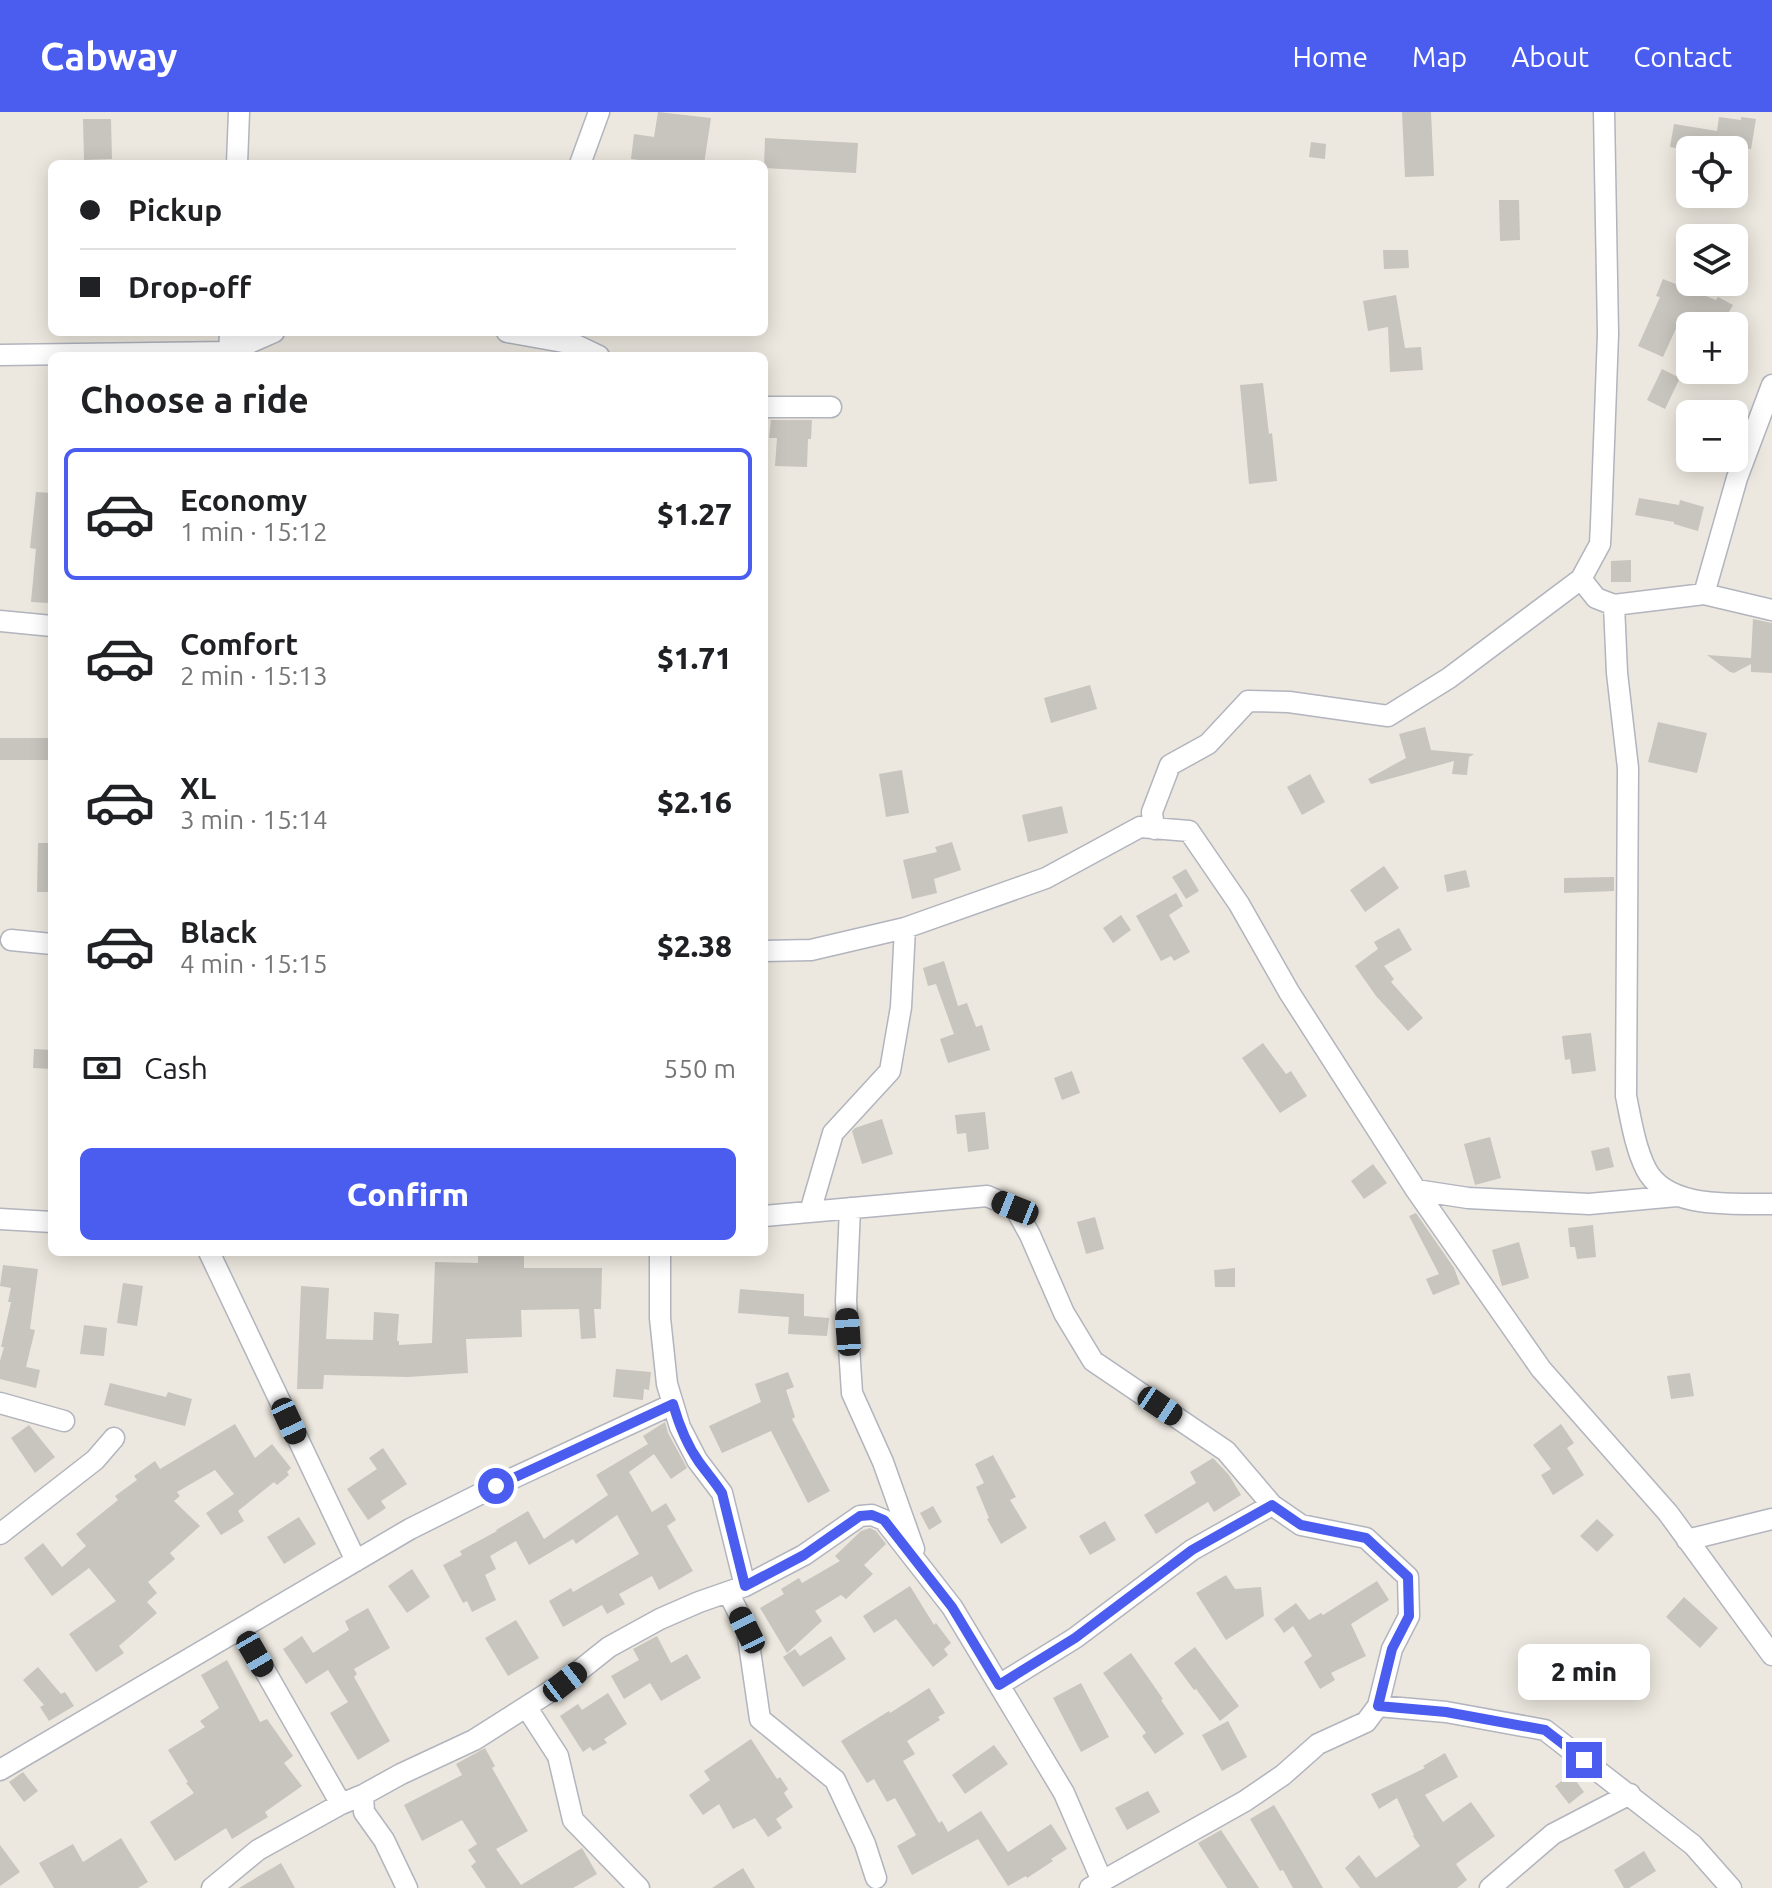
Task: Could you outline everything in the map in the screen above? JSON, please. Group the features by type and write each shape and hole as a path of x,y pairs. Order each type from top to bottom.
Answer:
{"street":[{"path":"237,160 239,112"},
{"path":"581,160 599,112"},
{"path":"1154,829 1152,812 1170,765 1208,744 1248,701 1289,702 1388,716 1449,678 1581,579 1600,544 1601,524 1608,334 1604,112"},
{"path":"86,352 229,347 262,336"},
{"path":"529,336 574,344 591,352"},
{"path":"0,355 48,353"},
{"path":"1704,594 1737,478 1772,385"},
{"path":"768,407 831,407"},
{"path":"1581,579 1596,598 1614,605 1704,594 1772,610"},
{"path":"1614,605 1617,673 1628,768 1626,1096 1636,1139 1646,1170 1660,1186 1677,1196 1700,1202 1772,1204"},
{"path":"0,621 48,626"},
{"path":"768,951 811,950 905,928 1046,878 1140,827 1189,831 1239,904 1289,992 1416,1190 1541,1369 1668,1513 1772,1655"},
{"path":"810,1212 833,1133 890,1071 901,1007 905,928"},
{"path":"11,940 48,944"},
{"path":"1416,1190 1468,1198 1589,1204 1677,1196"},
{"path":"212,1888 258,1850 341,1804 474,1740 527,1708 622,1640 660,1619 736,1589 804,1555 860,1516 872,1515 884,1520 952,1607 1064,1793 1096,1885 1245,1801 1283,1775 1318,1744 1366,1722 1378,1706 1392,1649 1409,1616 1408,1577 1366,1538 1301,1525 1272,1505 1226,1451 1093,1361 1064,1313 1015,1208 987,1196 768,1216"},
{"path":"850,1208 846,1301 852,1393 883,1462 919,1565"},
{"path":"0,1219 48,1222"},
{"path":"211,1256 356,1561"},
{"path":"660,1256 660,1318 667,1384 680,1427 691,1449 722,1493 760,1719 835,1780 865,1844 876,1878"},
{"path":"0,1403 64,1421"},
{"path":"0,1770 410,1529 673,1404"},
{"path":"0,1534 95,1460 114,1438"},
{"path":"999,1685 1075,1638 1192,1550 1272,1505"},
{"path":"1687,1540 1772,1519"},
{"path":"241,1629 341,1804"},
{"path":"1378,1706 1446,1712 1545,1730 1693,1845 1731,1888"},
{"path":"527,1708 558,1756 573,1820 639,1888"},
{"path":"1490,1888 1553,1834 1630,1794"},
{"path":"363,1795 364,1812 384,1840 407,1888"}],"building":[{"path":"658,112 711,118 705,160 631,159 634,134 654,137"},
{"path":"1402,112 1431,112 1434,176 1405,177"},
{"path":"1719,117 1756,119 1751,149 1748,149 1748,136 1676,136 1676,148 1670,147 1674,124 1717,131"},
{"path":"83,119 111,119 112,159 84,160"},
{"path":"765,138 858,143 856,173 768,168 768,160 764,160"},
{"path":"1311,142 1326,144 1325,159 1309,157"},
{"path":"1499,200 1519,200 1520,240 1500,241"},
{"path":"1383,250 1408,250 1409,268 1384,269"},
{"path":"1663,279 1676,284 1676,296 1706,296 1716,300 1718,297 1733,305 1729,312 1676,312 1676,328 1663,357 1638,346 1660,297 1656,296"},
{"path":"1396,295 1405,348 1421,347 1423,370 1390,372 1388,327 1368,331 1363,301"},
{"path":"1662,369 1676,376 1677,384 1665,409 1647,400"},
{"path":"1263,383 1277,481 1249,484 1240,385"},
{"path":"771,420 812,420 807,467 775,466 777,438 769,438"},
{"path":"36,492 48,493 48,603 31,602 36,549 30,548"},
{"path":"1639,498 1679,505 1680,500 1704,507 1698,531 1674,522 1635,515"},
{"path":"1631,560 1631,582 1611,582 1611,561"},
{"path":"1753,619 1772,623 1772,673 1751,672 1751,664 1730,672 1707,655 1751,658"},
{"path":"1090,685 1097,709 1051,723 1044,698"},
{"path":"1658,722 1707,733 1697,773 1648,762"},
{"path":"1425,727 1431,750 1474,754 1469,757 1467,775 1452,774 1454,761 1371,784 1368,779 1406,758 1399,734"},
{"path":"0,738 48,738 48,760 0,760"},
{"path":"902,770 909,813 886,817 879,774"},
{"path":"1310,774 1325,802 1302,815 1287,787"},
{"path":"1062,806 1068,833 1028,842 1022,815"},
{"path":"952,842 961,870 934,879 937,893 912,899 903,860 937,852 935,847"},
{"path":"38,843 48,843 48,892 37,892"},
{"path":"1384,866 1399,888 1365,912 1350,890"},
{"path":"1186,869 1199,891 1186,899 1172,877"},
{"path":"1466,870 1470,887 1447,892 1444,875"},
{"path":"1614,877 1614,891 1564,893 1564,878"},
{"path":"1176,893 1183,906 1169,915 1190,952 1174,961 1171,956 1161,961 1136,916"},
{"path":"1121,915 1131,930 1113,943 1103,928"},
{"path":"1399,928 1412,950 1384,966 1394,979 1391,982 1423,1018 1408,1031 1376,996 1355,966 1378,949 1374,942"},
{"path":"944,961 958,1006 967,1003 976,1027 982,1025 990,1050 948,1063 940,1039 954,1034 936,984 928,986 923,968"},
{"path":"1591,1033 1596,1071 1572,1074 1570,1059 1565,1060 1562,1036"},
{"path":"1263,1043 1286,1074 1291,1071 1307,1096 1280,1113 1242,1058"},
{"path":"34,1049 48,1050 48,1069 33,1068"},
{"path":"1072,1071 1080,1093 1062,1100 1054,1078"},
{"path":"985,1112 989,1149 968,1152 966,1133 957,1134 955,1115"},
{"path":"882,1119 893,1154 862,1164 852,1131"},
{"path":"1490,1137 1501,1178 1475,1185 1464,1144"},
{"path":"1609,1147 1614,1167 1596,1171 1591,1151"},
{"path":"1373,1164 1387,1183 1364,1199 1351,1181"},
{"path":"1416,1213 1454,1268 1460,1284 1433,1295 1426,1279 1439,1274 1409,1216"},
{"path":"1095,1217 1104,1249 1086,1254 1077,1222"},
{"path":"1593,1225 1596,1257 1577,1259 1575,1247 1570,1247 1568,1228"},
{"path":"1519,1242 1529,1278 1502,1286 1492,1250"},
{"path":"478,1256 524,1256 524,1268 602,1268 601,1309 594,1309 596,1338 581,1339 579,1309 521,1310 522,1337 466,1339 468,1373 408,1377 324,1375 323,1389 297,1389 301,1286 329,1288 326,1339 373,1340 374,1312 399,1314 399,1345 432,1343 435,1262 478,1263"},
{"path":"3,1265 38,1269 30,1329 35,1330 26,1367 40,1370 36,1388 0,1379 4,1347 1,1347 11,1302 8,1302 11,1288 0,1286"},
{"path":"1235,1268 1235,1287 1215,1287 1214,1270"},
{"path":"123,1283 143,1286 137,1326 117,1323"},
{"path":"740,1289 804,1294 804,1316 829,1318 827,1336 788,1334 789,1317 738,1313"},
{"path":"84,1325 107,1328 104,1356 80,1354"},
{"path":"616,1369 651,1372 649,1390 644,1389 643,1400 613,1397"},
{"path":"788,1372 794,1387 786,1390 795,1417 792,1419 830,1491 808,1503 771,1431 722,1453 709,1426 761,1402 755,1384"},
{"path":"1690,1373 1694,1396 1671,1399 1667,1376"},
{"path":"110,1383 166,1397 168,1392 192,1399 185,1426 104,1405"},
{"path":"665,1422 687,1468 671,1479 654,1454 629,1472 652,1512 666,1503 676,1520 667,1526 693,1571 659,1590 652,1576 619,1594 625,1604 607,1614 602,1605 563,1627 549,1601 571,1588 573,1592 639,1554 617,1515 576,1544 573,1539 529,1565 516,1541 490,1556 496,1569 485,1575 496,1600 472,1612 467,1601 463,1603 443,1565 462,1555 460,1551 528,1511 544,1539 608,1495 596,1475 648,1444 643,1436"},
{"path":"235,1424 255,1458 272,1444 291,1468 287,1472 289,1475 277,1485 274,1482 238,1511 244,1521 221,1535 206,1513 234,1494 215,1470 177,1492 180,1496 174,1501 200,1526 170,1553 175,1559 148,1582 157,1593 147,1602 157,1613 119,1646 124,1653 96,1672 69,1634 116,1601 89,1568 52,1596 24,1558 43,1543 62,1567 86,1546 76,1534 118,1500 115,1496 137,1480 134,1476 155,1461 160,1469"},
{"path":"1561,1424 1574,1443 1567,1448 1584,1475 1553,1495 1541,1475 1551,1469 1533,1445"},
{"path":"29,1425 55,1457 35,1473 11,1438"},
{"path":"383,1448 407,1484 381,1501 386,1508 368,1520 347,1489 377,1469 369,1458"},
{"path":"993,1455 1016,1497 1010,1500 1027,1528 1001,1544 987,1519 976,1487 984,1483 975,1464"},
{"path":"1213,1458 1229,1475 1241,1495 1214,1512 1208,1502 1156,1534 1144,1515 1196,1483 1190,1472"},
{"path":"933,1506 942,1522 929,1530 920,1513"},
{"path":"299,1517 316,1544 284,1564 267,1537"},
{"path":"1597,1519 1614,1535 1597,1552 1580,1536"},
{"path":"1105,1521 1116,1540 1090,1555 1079,1536"},
{"path":"870,1528 886,1544 864,1565 873,1574 846,1599 841,1595 815,1611 822,1621 787,1653 760,1608 784,1594 781,1589 799,1578 802,1583 840,1561 835,1556 861,1531"},
{"path":"412,1569 430,1597 407,1613 388,1586"},
{"path":"1226,1575 1235,1589 1261,1587 1264,1616 1226,1640 1196,1593"},
{"path":"1377,1581 1389,1600 1351,1624 1366,1656 1331,1673 1335,1680 1320,1689 1304,1662 1312,1656 1293,1626 1284,1633 1274,1619 1296,1603 1309,1620 1321,1613 1323,1615"},
{"path":"910,1586 934,1625 936,1623 951,1643 944,1649 948,1655 933,1667 896,1619 874,1633 863,1616"},
{"path":"1684,1597 1718,1628 1700,1648 1666,1617"},
{"path":"368,1608 390,1648 354,1669 357,1674 354,1677 390,1741 358,1760 330,1713 348,1702 328,1670 306,1684 283,1649 302,1636 313,1653 349,1630 345,1621"},
{"path":"516,1620 539,1658 508,1676 485,1638"},
{"path":"657,1636 671,1663 687,1654 701,1678 661,1701 650,1683 624,1699 611,1676 639,1660 633,1649"},
{"path":"831,1636 846,1659 803,1687 783,1657 795,1649 800,1656"},
{"path":"1195,1647 1239,1706 1220,1721 1174,1663"},
{"path":"1131,1653 1184,1734 1155,1754 1142,1736 1146,1733 1103,1673"},
{"path":"227,1660 260,1722 267,1719 293,1756 284,1763 302,1786 265,1812 268,1817 232,1839 226,1828 175,1861 150,1822 194,1793 168,1750 205,1727 200,1721 219,1708 201,1675"},
{"path":"38,1667 61,1694 65,1692 74,1706 49,1721 40,1707 44,1705 23,1680"},
{"path":"1081,1683 1109,1737 1081,1752 1053,1698"},
{"path":"929,1688 945,1713 938,1717 940,1720 907,1741 915,1754 903,1761 939,1823 942,1821 948,1832 981,1811 1008,1852 1051,1824 1067,1849 1027,1878 1008,1886 978,1839 912,1875 897,1846 916,1835 895,1798 887,1802 874,1779 867,1783 841,1741"},
{"path":"608,1693 627,1724 604,1739 607,1743 593,1751 590,1747 583,1752 560,1716 578,1704 582,1710"},
{"path":"1228,1721 1247,1757 1222,1771 1202,1735"},
{"path":"751,1739 777,1779 780,1777 788,1789 784,1793 793,1807 776,1819 782,1828 768,1837 755,1818 733,1829 719,1804 703,1815 689,1795 710,1780 704,1771"},
{"path":"994,1745 1008,1764 965,1794 952,1775"},
{"path":"485,1748 495,1766 492,1768 528,1831 496,1849 521,1885 582,1848 597,1874 573,1888 486,1888 471,1866 476,1862 468,1850 477,1844 462,1820 422,1841 404,1805 462,1775 456,1764"},
{"path":"1445,1753 1458,1777 1425,1795 1443,1822 1471,1802 1495,1836 1456,1864 1467,1880 1457,1888 1360,1888 1345,1868 1359,1855 1376,1878 1420,1846 1397,1798 1379,1809 1371,1794 1425,1768 1423,1766"},
{"path":"23,1772 38,1791 24,1802 9,1782"},
{"path":"1571,1774 1584,1792 1569,1804 1555,1786"},
{"path":"1148,1791 1160,1812 1127,1830 1115,1808"},
{"path":"1274,1805 1323,1888 1293,1888 1283,1870 1280,1871 1250,1819"},
{"path":"1221,1830 1259,1888 1227,1888 1198,1843"},
{"path":"121,1838 148,1882 138,1888 54,1888 39,1863 73,1844 83,1862"},
{"path":"0,1845 20,1872 0,1886"},
{"path":"1644,1851 1656,1871 1624,1888 1614,1870"},
{"path":"281,1863 295,1888 239,1888"},
{"path":"743,1868 755,1888 712,1888"}],"route":[{"path":"496,1486 673,1404 680,1427 697,1460 722,1493 745,1586 804,1555 860,1516 872,1515 884,1520 952,1607 999,1685 1075,1638 1192,1550 1272,1505 1301,1525 1366,1538 1408,1577 1409,1616 1392,1649 1378,1706 1446,1712 1545,1730 1584,1760"}]}
